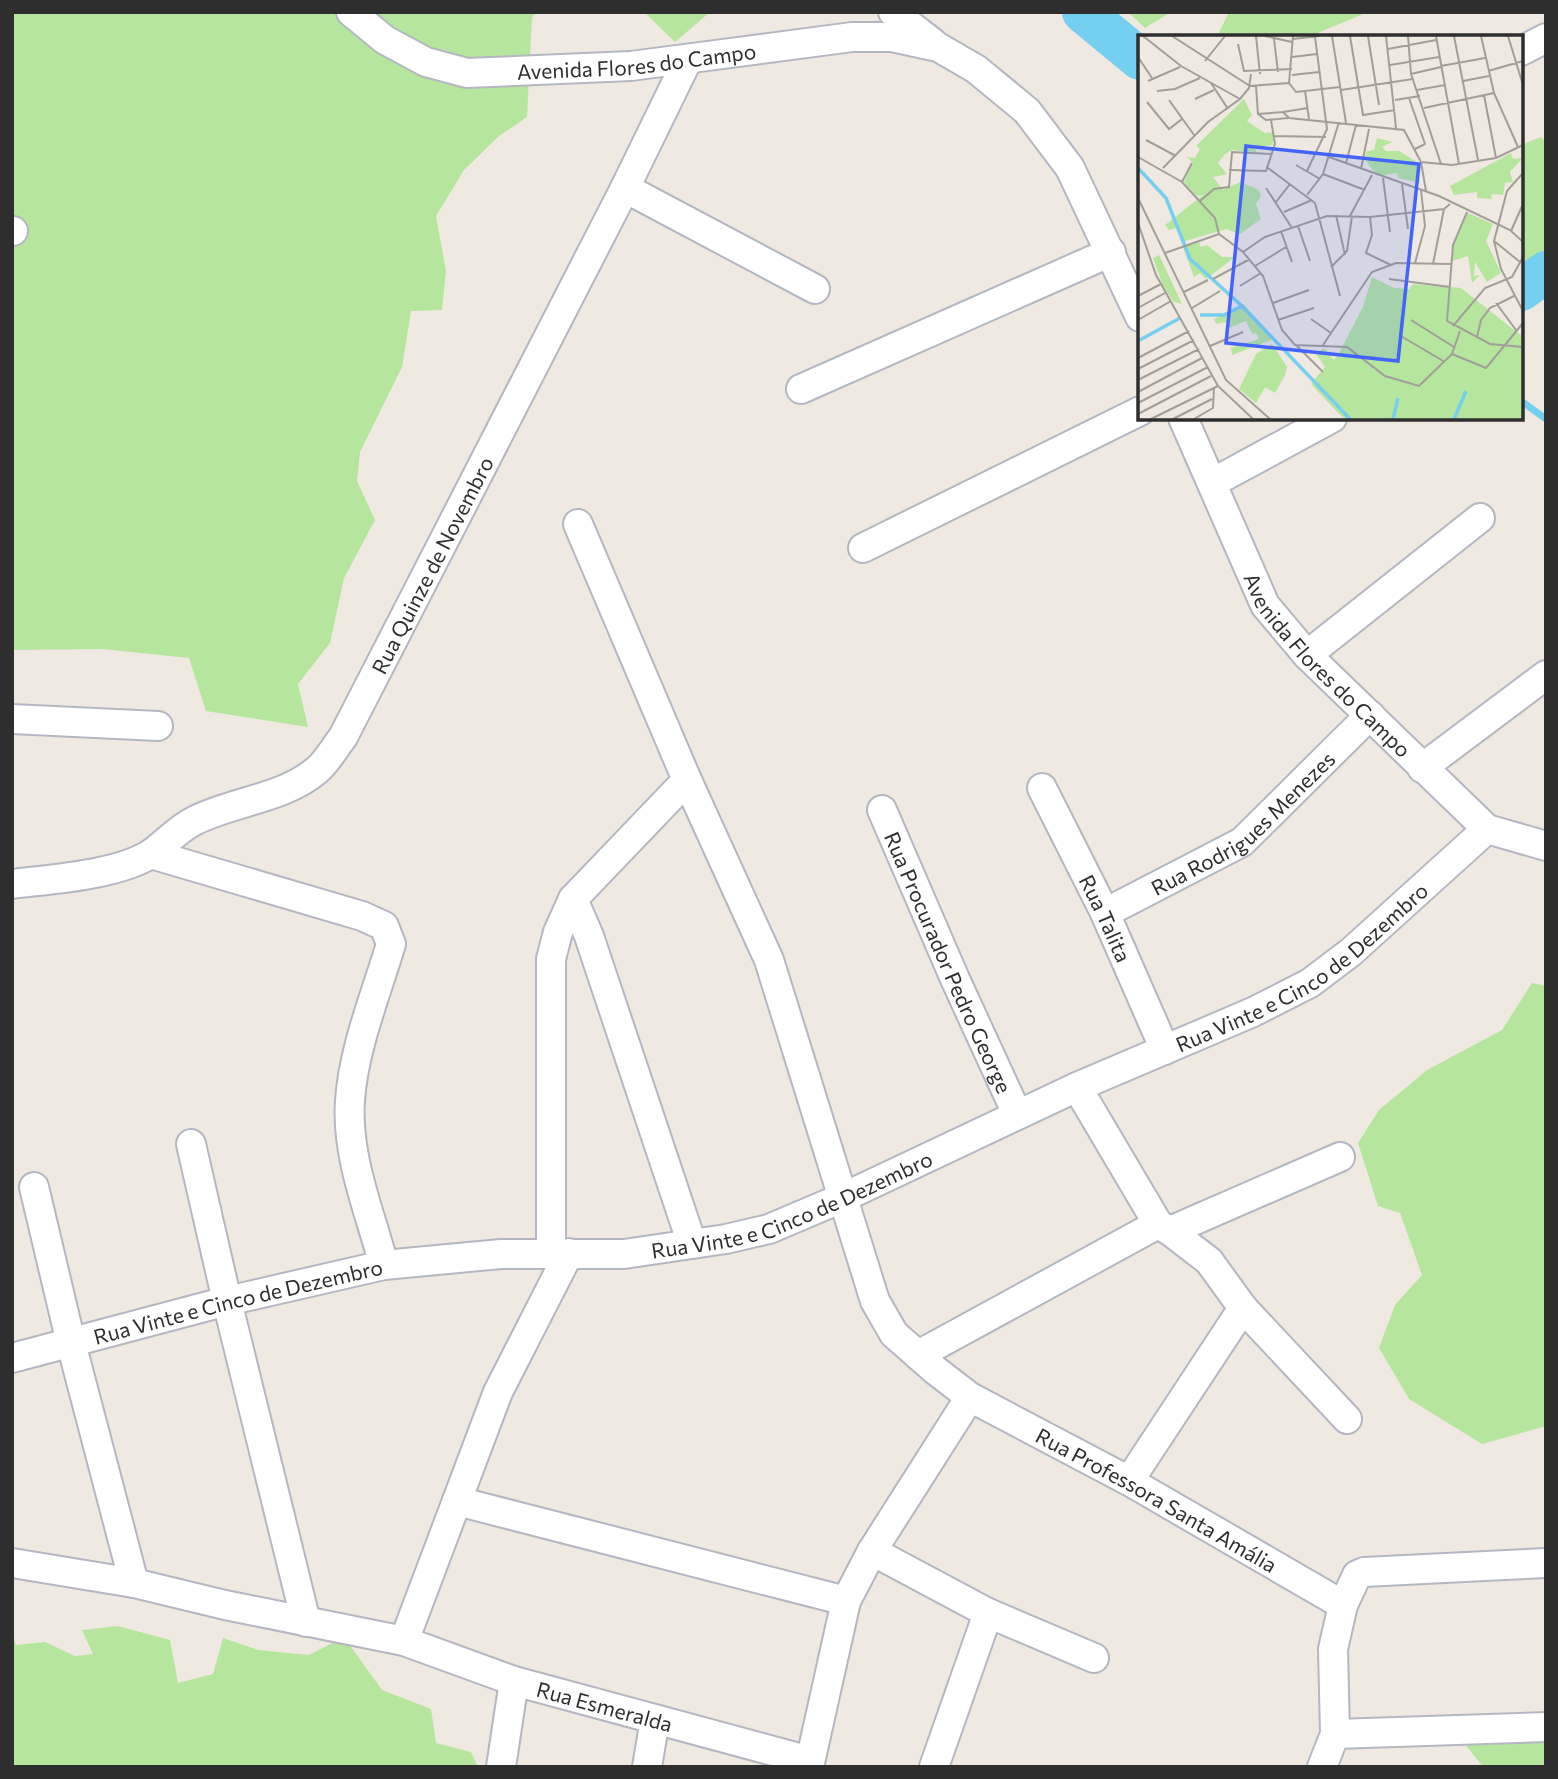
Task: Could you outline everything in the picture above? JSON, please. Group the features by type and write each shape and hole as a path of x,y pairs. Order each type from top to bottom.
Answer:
{"street":[{"name":"Avenida Flores do Campo","path":"351,12 385,40 426,62 467,73 577,70 687,61 852,37 892,37 938,47"},
{"name":"Avenida Flores do Campo","path":"893,12 938,47 976,69 1027,111 1070,167 1138,313"},
{"path":"1523,50 1546,38"},
{"name":"Rua Quinze de Novembro","path":"12,884 75,877 112,869 150,854 193,821 291,787 318,769 343,737 625,188 687,61"},
{"path":"625,188 815,289"},
{"path":"801,389 1111,252"},
{"path":"863,548 1138,412"},
{"name":"Avenida Flores do Campo","path":"1184,420 1265,605 1307,655 1487,828 1546,846"},
{"path":"1212,483 1328,420"},
{"path":"1307,655 1480,519"},
{"name":"Rua Professora Santa Amália","path":"578,524 687,780 769,960 875,1301 894,1334 970,1397 1129,1481 1343,1605"},
{"path":"1422,768 1546,675"},
{"name":"Rua Rodrigues Menezes","path":"1105,913 1242,842 1370,715"},
{"path":"12,719 158,726"},
{"path":"404,1641 498,1392 560,1253 551,958 558,932 573,899 687,780"},
{"name":"Rua Talita","path":"1042,788 1105,913 1166,1050"},
{"name":"Rua Procurador Pedro George","path":"882,810 1017,1114"},
{"name":"Rua Vinte e Cinco de Dezembro","path":"12,1358 227,1301 384,1265 500,1254 624,1254 726,1239 769,1229 842,1198 1077,1087 1253,1012 1310,983 1351,952 1487,828"},
{"path":"150,854 362,916 384,926 391,944 356,1063 350,1102 351,1132 358,1170 384,1265"},
{"path":"573,899 589,936 692,1244"},
{"path":"1077,1087 1164,1228 1209,1261 1243,1308 1347,1419"},
{"path":"191,1144 306,1622"},
{"path":"918,1355 1164,1228 1340,1157"},
{"path":"34,1187 71,1343 134,1583"},
{"path":"1129,1481 1243,1308"},
{"path":"809,1764 846,1601 872,1551 970,1397"},
{"path":"457,1501 846,1601"},
{"path":"872,1551 988,1613 1094,1658"},
{"name":"Rua Esmeralda","path":"12,1563 134,1583 225,1605 404,1641 514,1681 809,1764"},
{"path":"1322,1767 1335,1734 1333,1649 1343,1605 1357,1575 1364,1572 1546,1563"},
{"path":"934,1767 988,1613"},
{"path":"501,1767 514,1681"},
{"path":"647,1767 655,1719"},
{"path":"1335,1734 1546,1727"}],"green space":[{"path":"12,12 536,12 532,18 527,117 499,136 464,170 436,216 446,271 442,310 411,311 402,367 360,452 357,481 375,520 344,578 330,643 298,684 308,727 206,711 189,658 102,649 12,650"},
{"path":"644,12 710,12 675,42"},
{"path":"1128,12 1171,12 1145,28"},
{"path":"1368,12 1313,35 1218,35 1228,14"},
{"path":"1541,137 1546,142 1546,264 1523,279 1523,144"},
{"path":"1532,983 1546,986 1546,1426 1482,1444 1409,1399 1379,1348 1395,1305 1422,1275 1400,1213 1378,1206 1358,1143 1379,1110 1427,1070 1502,1030"},
{"path":"118,1626 170,1640 178,1683 213,1674 223,1638 258,1650 309,1655 344,1637 382,1690 431,1709 436,1743 471,1752 478,1767 12,1767 12,1633 16,1645 45,1642 75,1656 93,1654 82,1630"},
{"path":"1546,1729 1546,1767 1483,1767 1454,1730"}],"waterway":[{"path":"1083,12 1138,57"},
{"path":"1523,289 1546,272"},
{"path":"1523,402 1546,419"}]}
